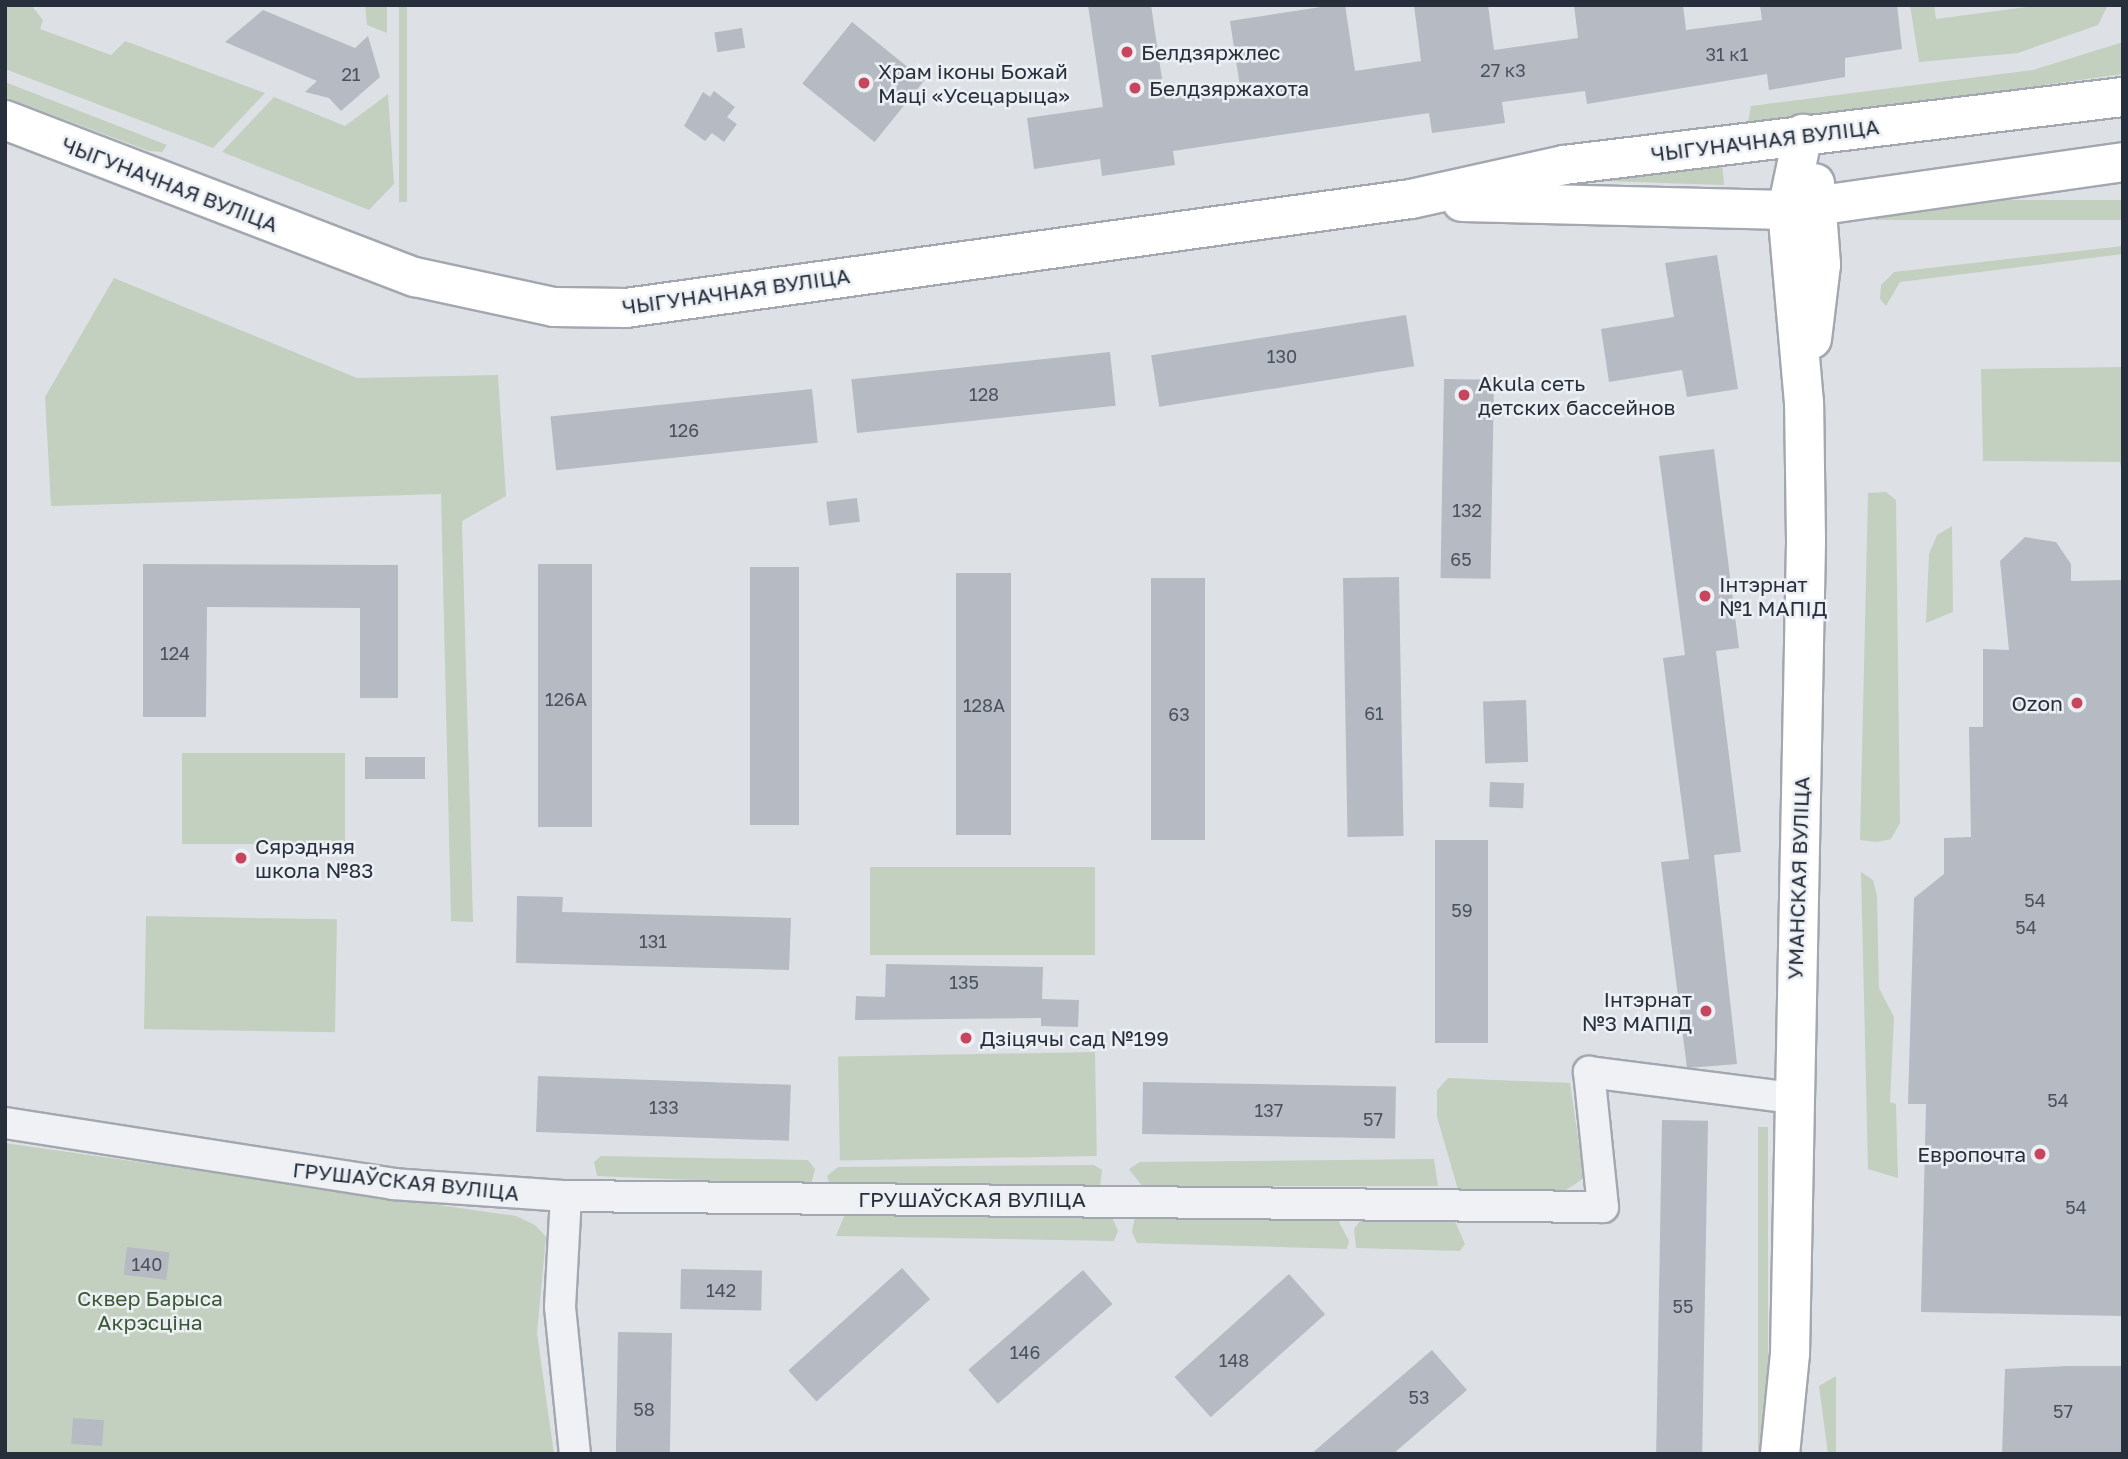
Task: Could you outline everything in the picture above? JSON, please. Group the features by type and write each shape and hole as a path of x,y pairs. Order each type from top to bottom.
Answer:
{"main road":[{"name":"ЧЫГУНАЧНАЯ ВУЛІЦА","path":"5,120 415,277 554,307 673,302 1411,200 1564,166 1803,134 2123,97"},
{"name":"УМАНСКАЯ ВУЛІЦА","path":"1780,1454 1790,1354 1804,403 1821,265 1804,209 1803,134"},
{"name":"ЧЫГУНАЧНАЯ ВУЛІЦА","path":"1411,200 1804,209 2123,162"},
{"name":"УМАНСКАЯ ВУЛІЦА","path":"1790,1354 1806,1454"}],"street":[{"name":"ГРУШАЎСКАЯ ВУЛІЦА","path":"5,1123 393,1184 566,1196 1603,1207 1589,1072 1792,1098"},
{"path":"566,1196 560,1307 575,1454"}],"green space":[{"path":"5,5 31,5 43,20 40,29 111,55 125,41 265,93 213,148 5,69"},
{"path":"365,5 387,5 387,33 367,25"},
{"path":"399,5 407,5 407,202 399,202"},
{"path":"1910,5 1934,5 1936,19 2042,5 2108,5 2098,25 2018,53 1919,62"},
{"path":"2123,42 2123,74 1747,127 1751,106 2033,70"},
{"path":"5,82 167,145 162,152 149,151 5,97"},
{"path":"388,94 394,184 369,210 222,152 274,97 345,126"},
{"path":"1722,161 1724,185 1603,181 1604,178"},
{"path":"1875,200 2123,200 2123,220 1875,220"},
{"path":"2123,246 2123,254 1900,282 1886,306 1880,299 1881,285 1894,272"},
{"path":"114,278 357,378 498,375 506,496 462,521 473,922 451,921 441,494 51,506 45,397"},
{"path":"2123,367 2123,477 2120,462 1983,461 1981,369"},
{"path":"1886,492 1896,500 1900,823 1891,839 1877,842 1860,840 1868,493"},
{"path":"1952,526 1953,612 1926,623 1929,554 1937,535"},
{"path":"182,753 345,753 345,844 182,844"},
{"path":"870,867 1095,867 1095,955 870,955"},
{"path":"1861,872 1873,880 1877,896 1879,988 1894,1017 1890,1102 1896,1104 1898,1178 1868,1169"},
{"path":"146,916 337,919 335,1032 144,1029"},
{"path":"1095,1052 1097,1156 840,1160 838,1056"},
{"path":"1448,1078 1570,1083 1584,1178 1566,1190 1459,1193 1437,1117 1437,1090"},
{"path":"1758,1127 1768,1127 1768,1454 1758,1454"},
{"name":"Сквер Барыса Акрэсціна","path":"5,1143 516,1216 535,1225 546,1237 537,1333 554,1454 5,1454"},
{"path":"601,1156 808,1160 815,1169 811,1185 597,1176 594,1162"},
{"path":"1434,1159 1438,1186 1142,1186 1129,1169 1140,1162"},
{"path":"1094,1165 1102,1170 1100,1187 831,1188 827,1176 838,1167"},
{"path":"848,1207 1099,1214 1112,1217 1118,1231 1114,1241 836,1236"},
{"path":"1136,1212 1337,1218 1349,1241 1347,1249 1137,1243 1132,1232"},
{"path":"1363,1217 1454,1219 1465,1244 1460,1251 1356,1248 1354,1229"},
{"path":"1836,1376 1836,1454 1828,1454 1819,1386"}],"building":[{"path":"1088,5 1151,5 1165,99 1240,87 1230,21 1334,5 1345,5 1355,71 1421,61 1414,5 1488,5 1494,50 1578,38 1574,5 1683,5 1686,30 1762,20 1760,5 1897,5 1902,49 1845,58 1845,77 1769,90 1767,74 1587,104 1585,91 1502,102 1505,123 1432,133 1429,113 1173,151 1175,165 1102,176 1100,159 1034,169 1027,118 1103,107"},
{"path":"263,10 355,48 368,36 380,77 341,111 329,98 305,92 317,81 225,42"},
{"path":"852,22 924,81 875,142 802,83"},
{"path":"742,28 745,48 717,52 714,32"},
{"path":"714,91 735,107 727,117 737,124 724,142 712,133 705,141 684,126 703,92 710,97"},
{"path":"1717,255 1738,389 1687,397 1682,370 1609,382 1601,329 1674,317 1665,263"},
{"path":"1406,315 1414,366 1159,407 1151,355"},
{"path":"1110,352 1116,406 857,433 851,379"},
{"path":"1444,379 1494,380 1491,579 1441,578"},
{"path":"812,389 818,443 556,470 550,416"},
{"path":"1714,449 1739,648 1716,651 1741,852 1714,855 1737,1064 1687,1068 1661,862 1689,859 1663,658 1685,655 1659,456"},
{"path":"857,498 860,522 829,526 826,502"},
{"path":"2025,537 2056,542 2071,564 2071,581 2123,580 2123,1316 1921,1312 1926,1104 1908,1104 1914,898 1944,874 1944,838 1971,837 1969,727 1983,727 1983,649 2009,650 2000,561"},
{"path":"143,564 398,565 398,698 360,698 360,608 207,607 206,717 143,717"},
{"path":"538,564 592,564 592,827 538,827"},
{"path":"750,567 799,567 799,825 750,825"},
{"path":"956,573 1011,573 1011,835 956,835"},
{"path":"1399,577 1404,836 1348,837 1343,578"},
{"path":"1151,578 1205,578 1205,840 1151,840"},
{"path":"1526,700 1528,762 1485,763 1483,702"},
{"path":"365,757 425,757 425,779 365,779"},
{"path":"1490,782 1524,783 1523,808 1489,807"},
{"path":"1435,840 1488,840 1488,1043 1435,1043"},
{"path":"517,896 563,897 562,912 791,918 789,970 516,963"},
{"path":"886,964 1043,967 1042,999 1079,1000 1078,1027 1041,1026 1041,1018 855,1020 856,996 885,997"},
{"path":"538,1076 791,1085 789,1141 536,1132"},
{"path":"1143,1082 1396,1086 1395,1138 1142,1134"},
{"path":"1662,1120 1708,1121 1702,1454 1656,1454"},
{"path":"127,1247 170,1252 166,1280 124,1275"},
{"path":"902,1268 930,1299 816,1402 788,1370"},
{"path":"681,1269 762,1270 761,1310 680,1309"},
{"path":"1083,1270 1113,1304 998,1404 968,1370"},
{"path":"1289,1274 1325,1314 1211,1417 1175,1377"},
{"path":"618,1332 672,1333 670,1454 616,1454"},
{"path":"1432,1350 1467,1390 1393,1454 1311,1454"},
{"path":"2123,1366 2123,1454 2002,1454 2005,1369"},
{"path":"73,1418 104,1420 102,1446 71,1444"}],"place":[{"name":"Белдзяржлес","path":"1127,52"},
{"name":"Храм іконы Божай Маці «Усецарыца»","path":"864,83"},
{"name":"Белдзяржахота","path":"1135,88"},
{"name":"Akula сеть детских бассейнов","path":"1464,395"},
{"name":"Інтэрнат №1 МАПІД","path":"1705,596"},
{"name":"Ozon","path":"2077,703"},
{"name":"Сярэдняя школа №83","path":"241,858"},
{"name":"Інтэрнат №3 МАПІД","path":"1706,1011"},
{"name":"Дзіцячы сад №199","path":"966,1038"},
{"name":"Европочта","path":"2040,1154"}]}
